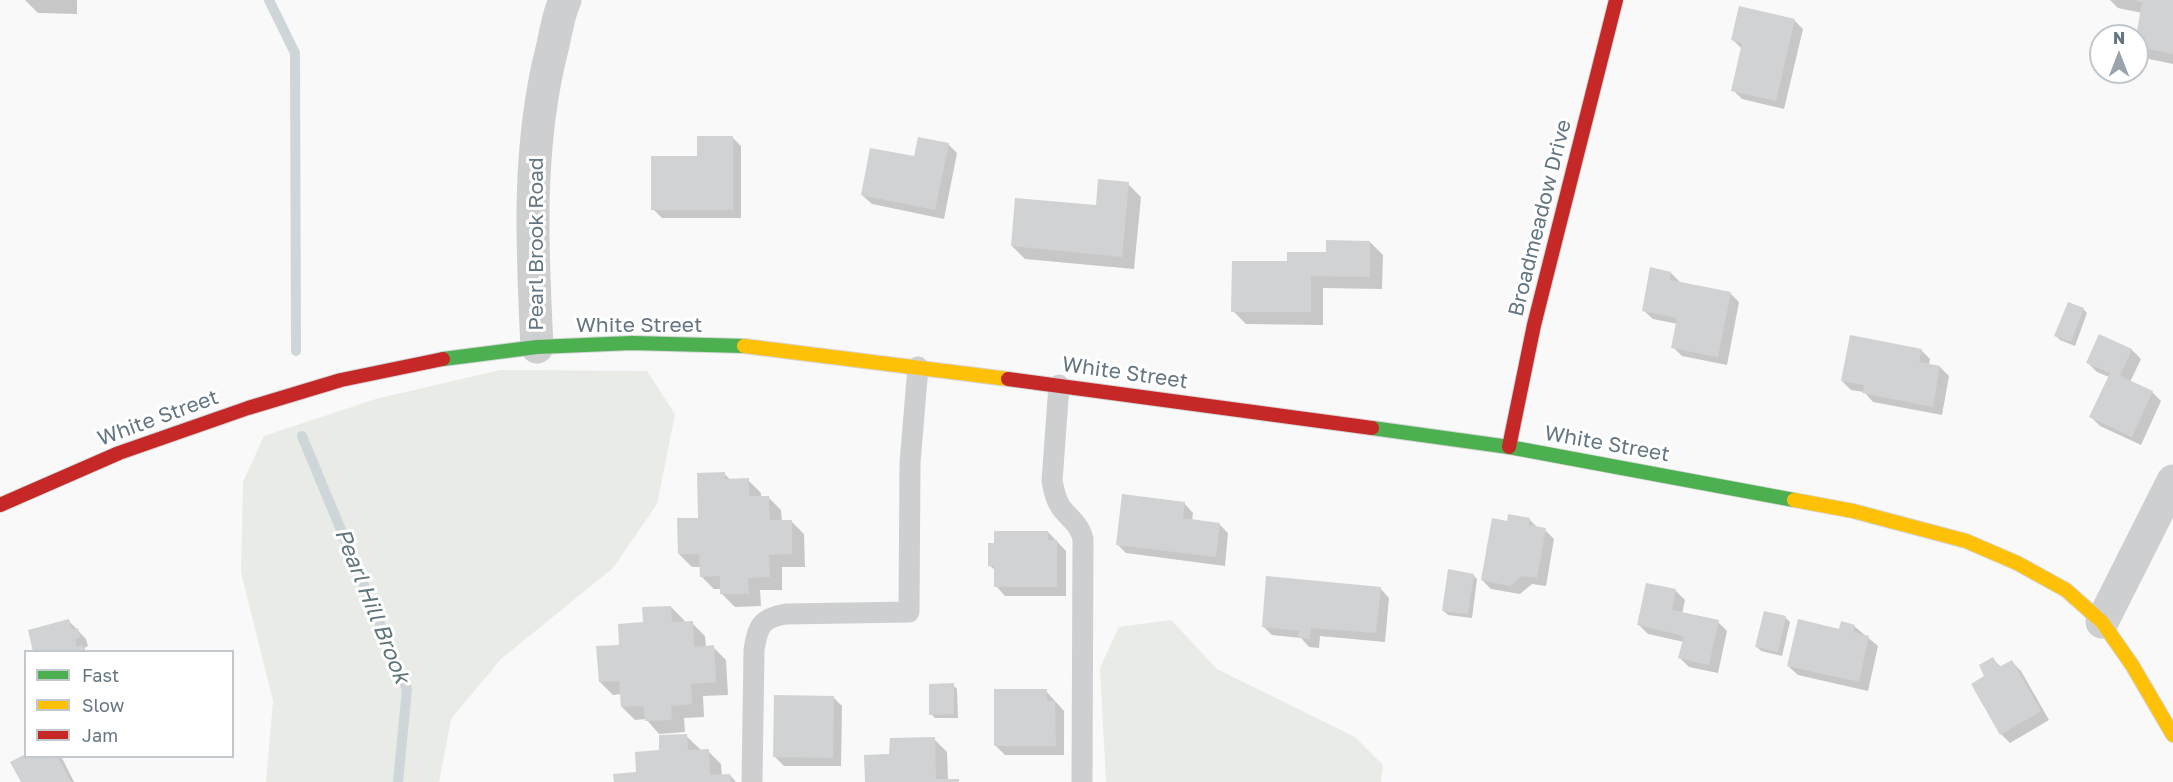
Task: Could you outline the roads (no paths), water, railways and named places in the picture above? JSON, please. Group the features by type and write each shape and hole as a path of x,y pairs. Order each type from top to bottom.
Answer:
{"street":[{"name":"Pearl Brook Road","path":"537,347 532,244 535,150 545,77 565,0"},
{"name":"Broadmeadow Drive","path":"1509,447 1534,325 1616,0"},
{"name":"White Street","path":"0,505 119,453 269,402 341,381 437,360 537,347 632,344 747,346 918,366 1509,447 1853,510 1966,542 2017,563 2066,590 2102,622 2132,665 2173,735"},
{"path":"2102,622 2173,481"}],"lane":[{"path":"752,782 753,650 762,623 772,616 786,614 909,612 910,462 918,366"},
{"path":"1059,385 1053,481 1055,494 1061,508 1081,529 1083,539 1082,782"}],"waterway":[{"name":"Pearl Hill Brook","path":"269,0 295,53 296,351"},
{"name":"Pearl Hill Brook","path":"302,436 407,689 398,782"}]}
